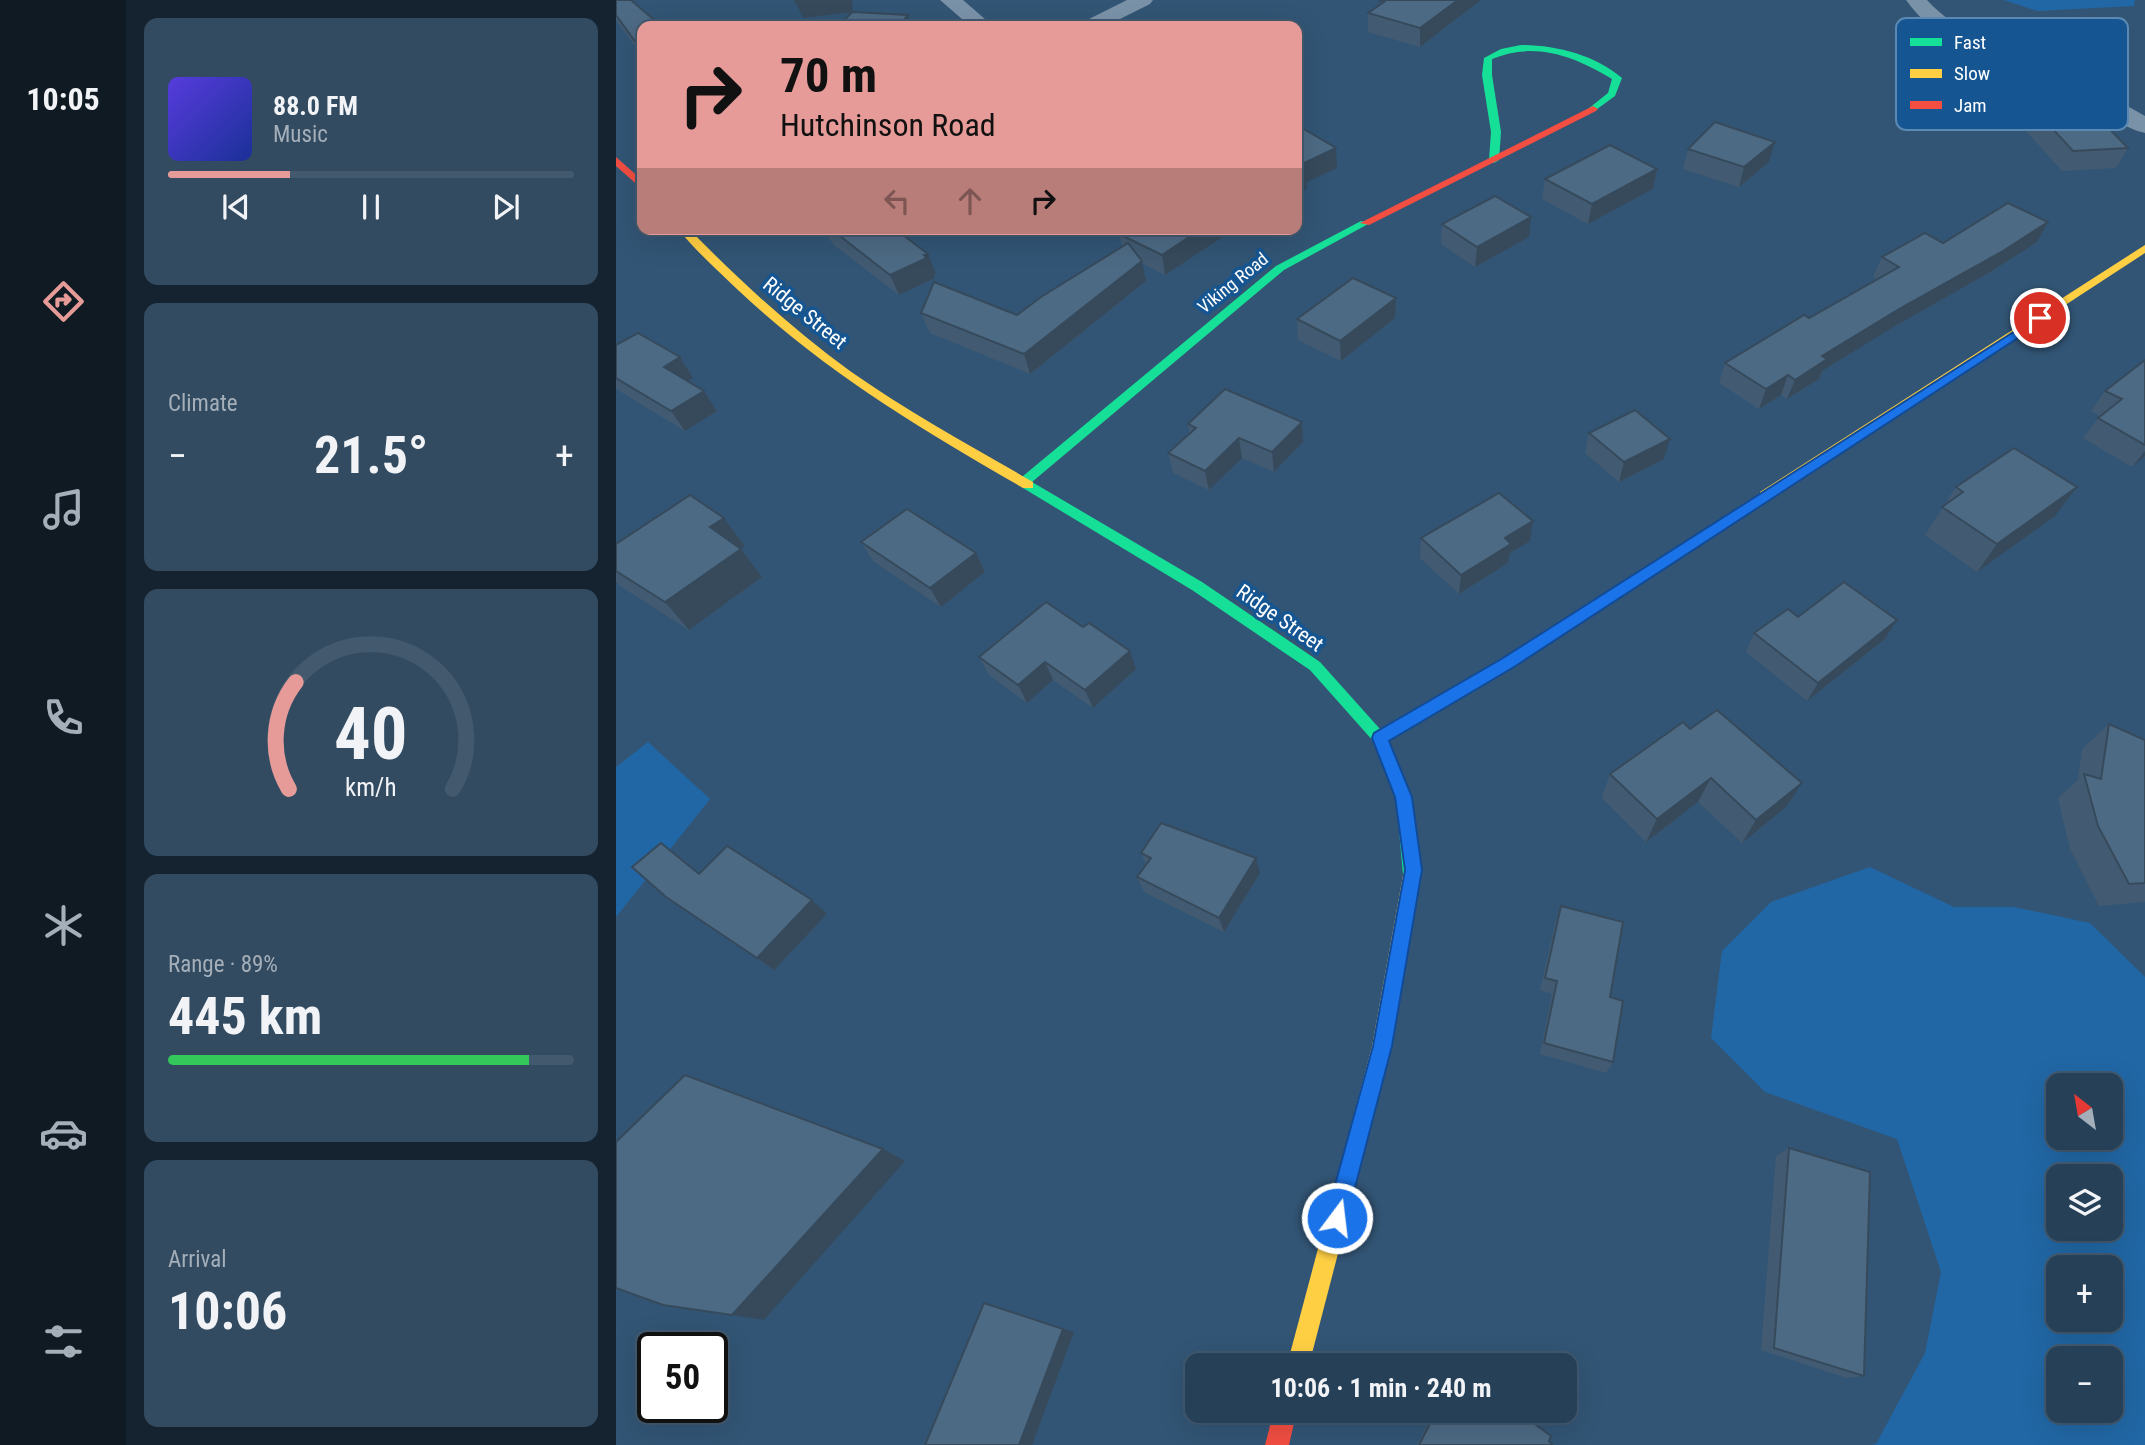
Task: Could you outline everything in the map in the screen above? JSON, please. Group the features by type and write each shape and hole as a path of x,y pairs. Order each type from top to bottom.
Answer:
{"street":[{"path":"950,0 977,21"},
{"path":"1100,21 1143,0"},
{"path":"1916,0 1933,18"},
{"name":"Viking Road","path":"1024,481 1280,268 1327,242 1586,115 1612,94 1617,78 1582,58 1556,51 1508,49 1488,58 1485,69 1497,146 1494,160"},
{"path":"2128,115 2145,126"},
{"path":"616,160 637,181"},
{"name":"Ridge Street","path":"689,235 728,276 822,356 913,417 1197,586 1315,666 1380,738 1404,797 1413,870 1382,1046 1301,1353"},
{"path":"1380,738 1508,663 2145,248"},
{"path":"1277,1445 1283,1423"}],"shaded area":[{"path":"2004,0 2135,0 2134,6 2037,11"},
{"path":"648,742 710,799 616,917 616,767"},
{"path":"1870,867 1954,907 2014,907 2090,923 2145,977 2145,1445 1872,1445 1876,1444 1925,1353 1941,1272 1897,1139 1765,1092 1711,1038 1722,951 1771,902"}],"building":[{"path":"616,0 631,0 655,21 637,21 637,44 616,15"},
{"path":"1381,0 1458,0 1420,28 1368,13 1384,2"},
{"path":"852,12 908,15 903,21 844,21"},
{"path":"1715,122 1775,142 1744,167 1688,149"},
{"path":"1302,128 1336,148 1302,164"},
{"path":"2054,130 2110,130 2128,148 2073,151"},
{"path":"1610,145 1657,169 1592,204 1545,179"},
{"path":"1495,196 1531,217 1477,247 1442,224"},
{"path":"2008,203 2048,222 1822,356 1827,359 1795,380 1788,375 1766,389 1725,363 1804,315 1809,318 1899,267 1882,257 1925,233 1943,243"},
{"path":"839,235 903,235 928,254 924,255 927,258 890,275"},
{"path":"1121,235 1192,235 1162,255"},
{"path":"1128,243 1142,261 1024,354 921,313 934,282 1017,315"},
{"path":"1353,278 1396,298 1340,341 1297,319"},
{"path":"638,333 680,357 664,367 704,391 671,411 616,378 616,345"},
{"path":"2145,360 2145,445 2098,418 2122,399 2105,391"},
{"path":"1225,389 1302,422 1272,452 1239,438 1205,471 1168,453 1196,428 1188,424"},
{"path":"1635,410 1670,439 1624,462 1589,433"},
{"path":"2014,448 2077,487 1997,544 1942,507 1963,492 1956,487"},
{"path":"1499,493 1533,521 1505,538 1511,544 1461,575 1421,538"},
{"path":"690,495 724,518 710,527 741,549 665,602 616,571 616,544"},
{"path":"907,509 976,553 930,588 861,542"},
{"path":"1844,582 1897,620 1818,683 1754,633 1788,609 1798,617"},
{"path":"1046,602 1083,627 1089,623 1130,651 1085,690 1045,662 1018,685 979,657"},
{"path":"1717,710 1802,783 1756,820 1711,778 1657,819 1610,774 1683,722 1690,729"},
{"path":"2109,724 2145,740 2145,883 2129,884 2098,826 2084,774 2101,779"},
{"path":"1161,823 1256,858 1219,918 1137,877 1151,858 1141,853"},
{"path":"661,843 699,874 727,846 812,900 757,958 666,897 632,867"},
{"path":"1561,906 1623,922 1610,997 1623,1001 1613,1062 1544,1043 1557,981 1545,978"},
{"path":"685,1075 883,1149 732,1315 663,1305 616,1288 616,1142"},
{"path":"1789,1148 1870,1172 1864,1376 1774,1348"},
{"path":"984,1303 1063,1329 1019,1445 925,1445"},
{"path":"1430,1423 1534,1423 1551,1436 1549,1441 1553,1445 1419,1445"}],"traffic: fast":[{"path":"1494,160 1496,132 1487,75 1488,58 1504,51 1538,48 1554,50 1587,61 1617,78 1612,94 1593,109"},
{"path":"1024,481 1280,268 1365,223"},
{"path":"1028,485 1197,586 1315,666 1380,738 1404,797 1412,875"}],"traffic: slow":[{"path":"689,235 767,310 845,373 922,423 1028,485"},
{"path":"1765,495 2145,248"},
{"path":"1301,1353 1382,1046 1412,875"}],"traffic: jam":[{"path":"1365,223 1593,109"},
{"path":"616,160 637,181"},
{"path":"1380,738 1508,663 1765,495"},
{"path":"1277,1445 1283,1423"}],"route":[{"path":"1337,1218 1382,1046 1413,870 1404,797 1380,738 1508,663 2040,318"}]}
